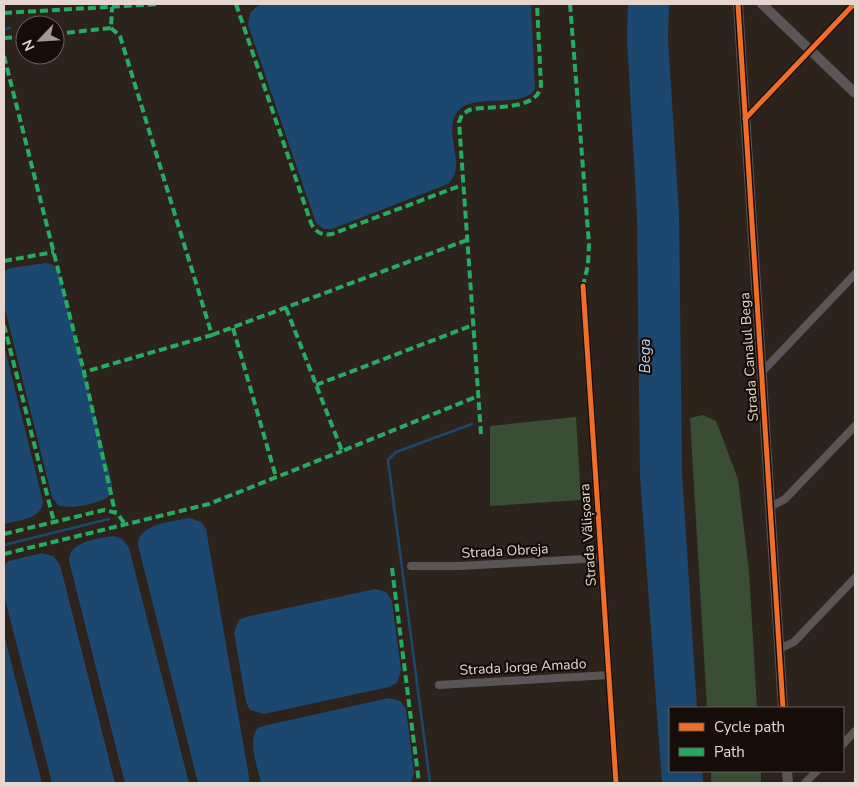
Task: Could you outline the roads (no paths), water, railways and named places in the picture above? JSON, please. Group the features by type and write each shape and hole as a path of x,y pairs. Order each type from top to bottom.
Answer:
{"street":[{"name":"Strada Canalul Bega","path":"738,4 783,707"},
{"path":"762,4 855,93"},
{"path":"745,119 854,4"},
{"path":"762,372 855,274"},
{"name":"Strada Vălișoara","path":"583,286 616,783"},
{"path":"770,508 790,494 855,426"},
{"name":"Strada Obreja","path":"411,566 460,566 601,558"},
{"path":"780,649 794,642 855,578"},
{"name":"Strada Jorge Amado","path":"439,685 609,675"},
{"path":"844,743 855,731"},
{"path":"805,783 816,772"}],"water":[{"path":"260,4 531,4 535,89 529,95 521,98 476,102 466,105 459,110 454,118 452,127 456,167 454,176 448,184 332,229 324,229 316,223 248,25 250,13"},
{"name":"Bega","path":"628,4 669,4 668,39 679,213 682,473 697,707 669,707 669,772 702,772 703,783 662,783 640,475 637,215 627,39"},
{"path":"46,263 53,265 59,272 112,484 108,497 82,506 68,507 58,505 52,497 4,305 4,271 11,268"},
{"path":"4,345 43,502 41,508 33,516 4,524"},
{"path":"190,518 201,522 206,529 250,783 198,783 138,545 139,538 143,532 150,528 166,522"},
{"path":"113,536 122,539 129,548 189,783 125,783 69,561 70,554 79,545 92,540"},
{"path":"42,553 53,556 60,565 115,783 52,783 4,595 4,565 9,561"},
{"path":"375,589 386,592 392,601 401,670 397,683 389,687 264,714 250,710 246,702 234,632 239,620"},
{"path":"4,634 42,783 4,783"},
{"path":"389,698 400,701 406,709 414,772 411,783 261,783 253,746 255,732 259,727"}],"waterway":[{"path":"4,29 10,28"},
{"path":"430,783 388,460 396,452 472,424"},
{"path":"4,545 109,519"}]}
